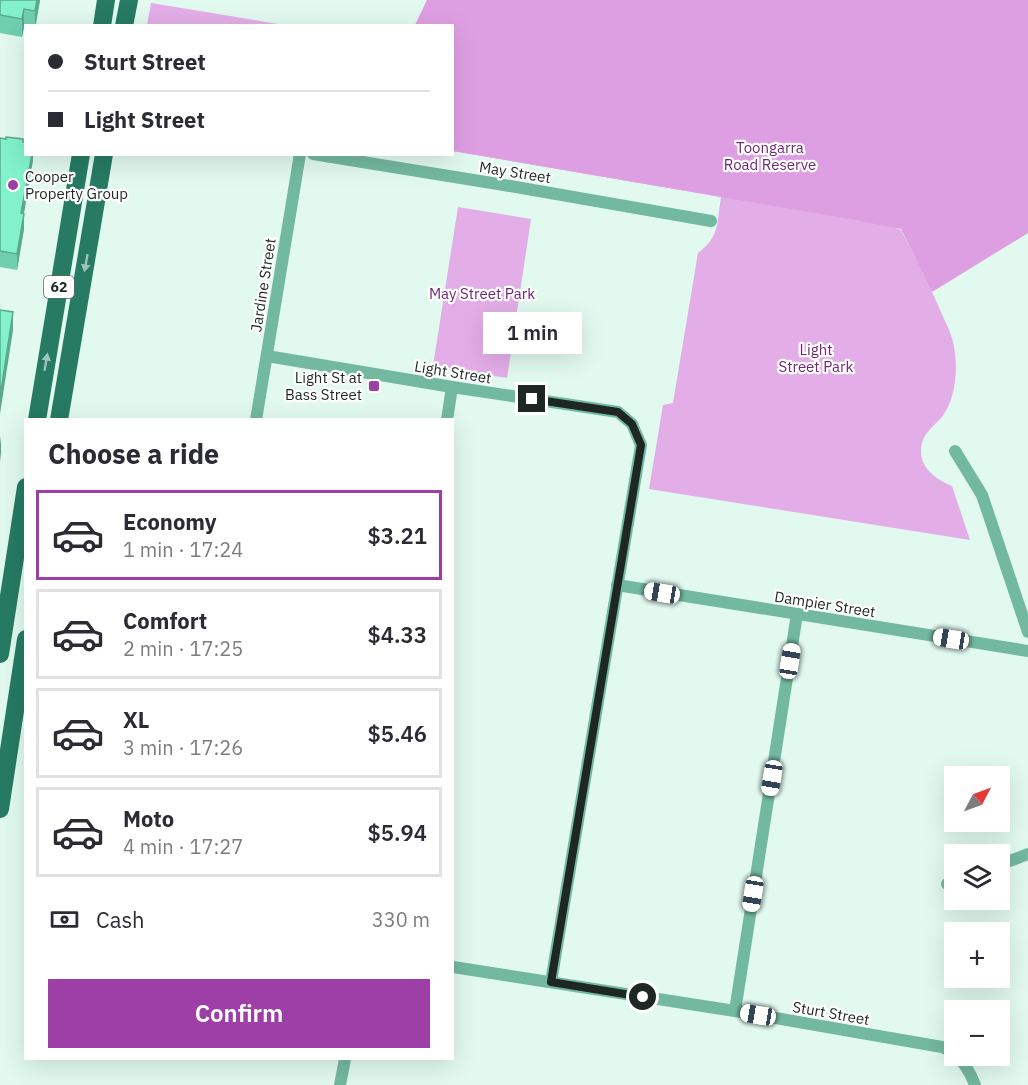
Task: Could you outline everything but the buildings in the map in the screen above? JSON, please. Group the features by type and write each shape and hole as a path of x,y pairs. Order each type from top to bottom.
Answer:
{"main road":[{"path":"102,24 106,0"},
{"path":"124,24 129,0"},
{"name":"62","path":"37,418 81,156"},
{"name":"62","path":"59,418 104,156"},
{"path":"0,654 24,500"},
{"path":"0,809 24,652"}],"street":[{"name":"Jardine Street","path":"256,418 300,156"},
{"name":"May Street","path":"325,156 711,221"},
{"name":"Light Street","path":"267,356 618,412 632,424 641,445 617,585"},
{"path":"447,418 452,387"},
{"path":"955,451 982,495 1028,632"},
{"path":"551,982 617,585"},
{"name":"Dampier Street","path":"617,585 1028,651"},
{"path":"735,1011 797,614"},
{"path":"1010,861 1028,854"},
{"name":"Sturt Street","path":"454,967 735,1011 944,1048"},
{"path":"340,1085 345,1060"},
{"name":"Sturt Street","path":"966,1066 975,1085"}],"green space":[{"name":"Toongarra Road Reserve","path":"427,0 1028,0 1028,233 932,292 901,229 454,151 454,24 415,24"},
{"path":"151,3 278,24 147,24"},
{"name":"Light Street Park","path":"454,54 901,230 949,331 955,355 956,376 951,399 942,417 925,436 921,445 922,457 931,473 952,486 970,540 649,489 663,405 673,403 698,253 714,235 721,197 454,151"},
{"name":"May Street Park","path":"458,207 531,219 507,378 433,366"}],"place":[{"name":"Cooper Property Group","path":"13,185"},
{"name":"Light St at Bass Street","path":"374,386"}],"route":[{"path":"532,399 618,412 632,424 641,445 551,982 643,997"}]}
